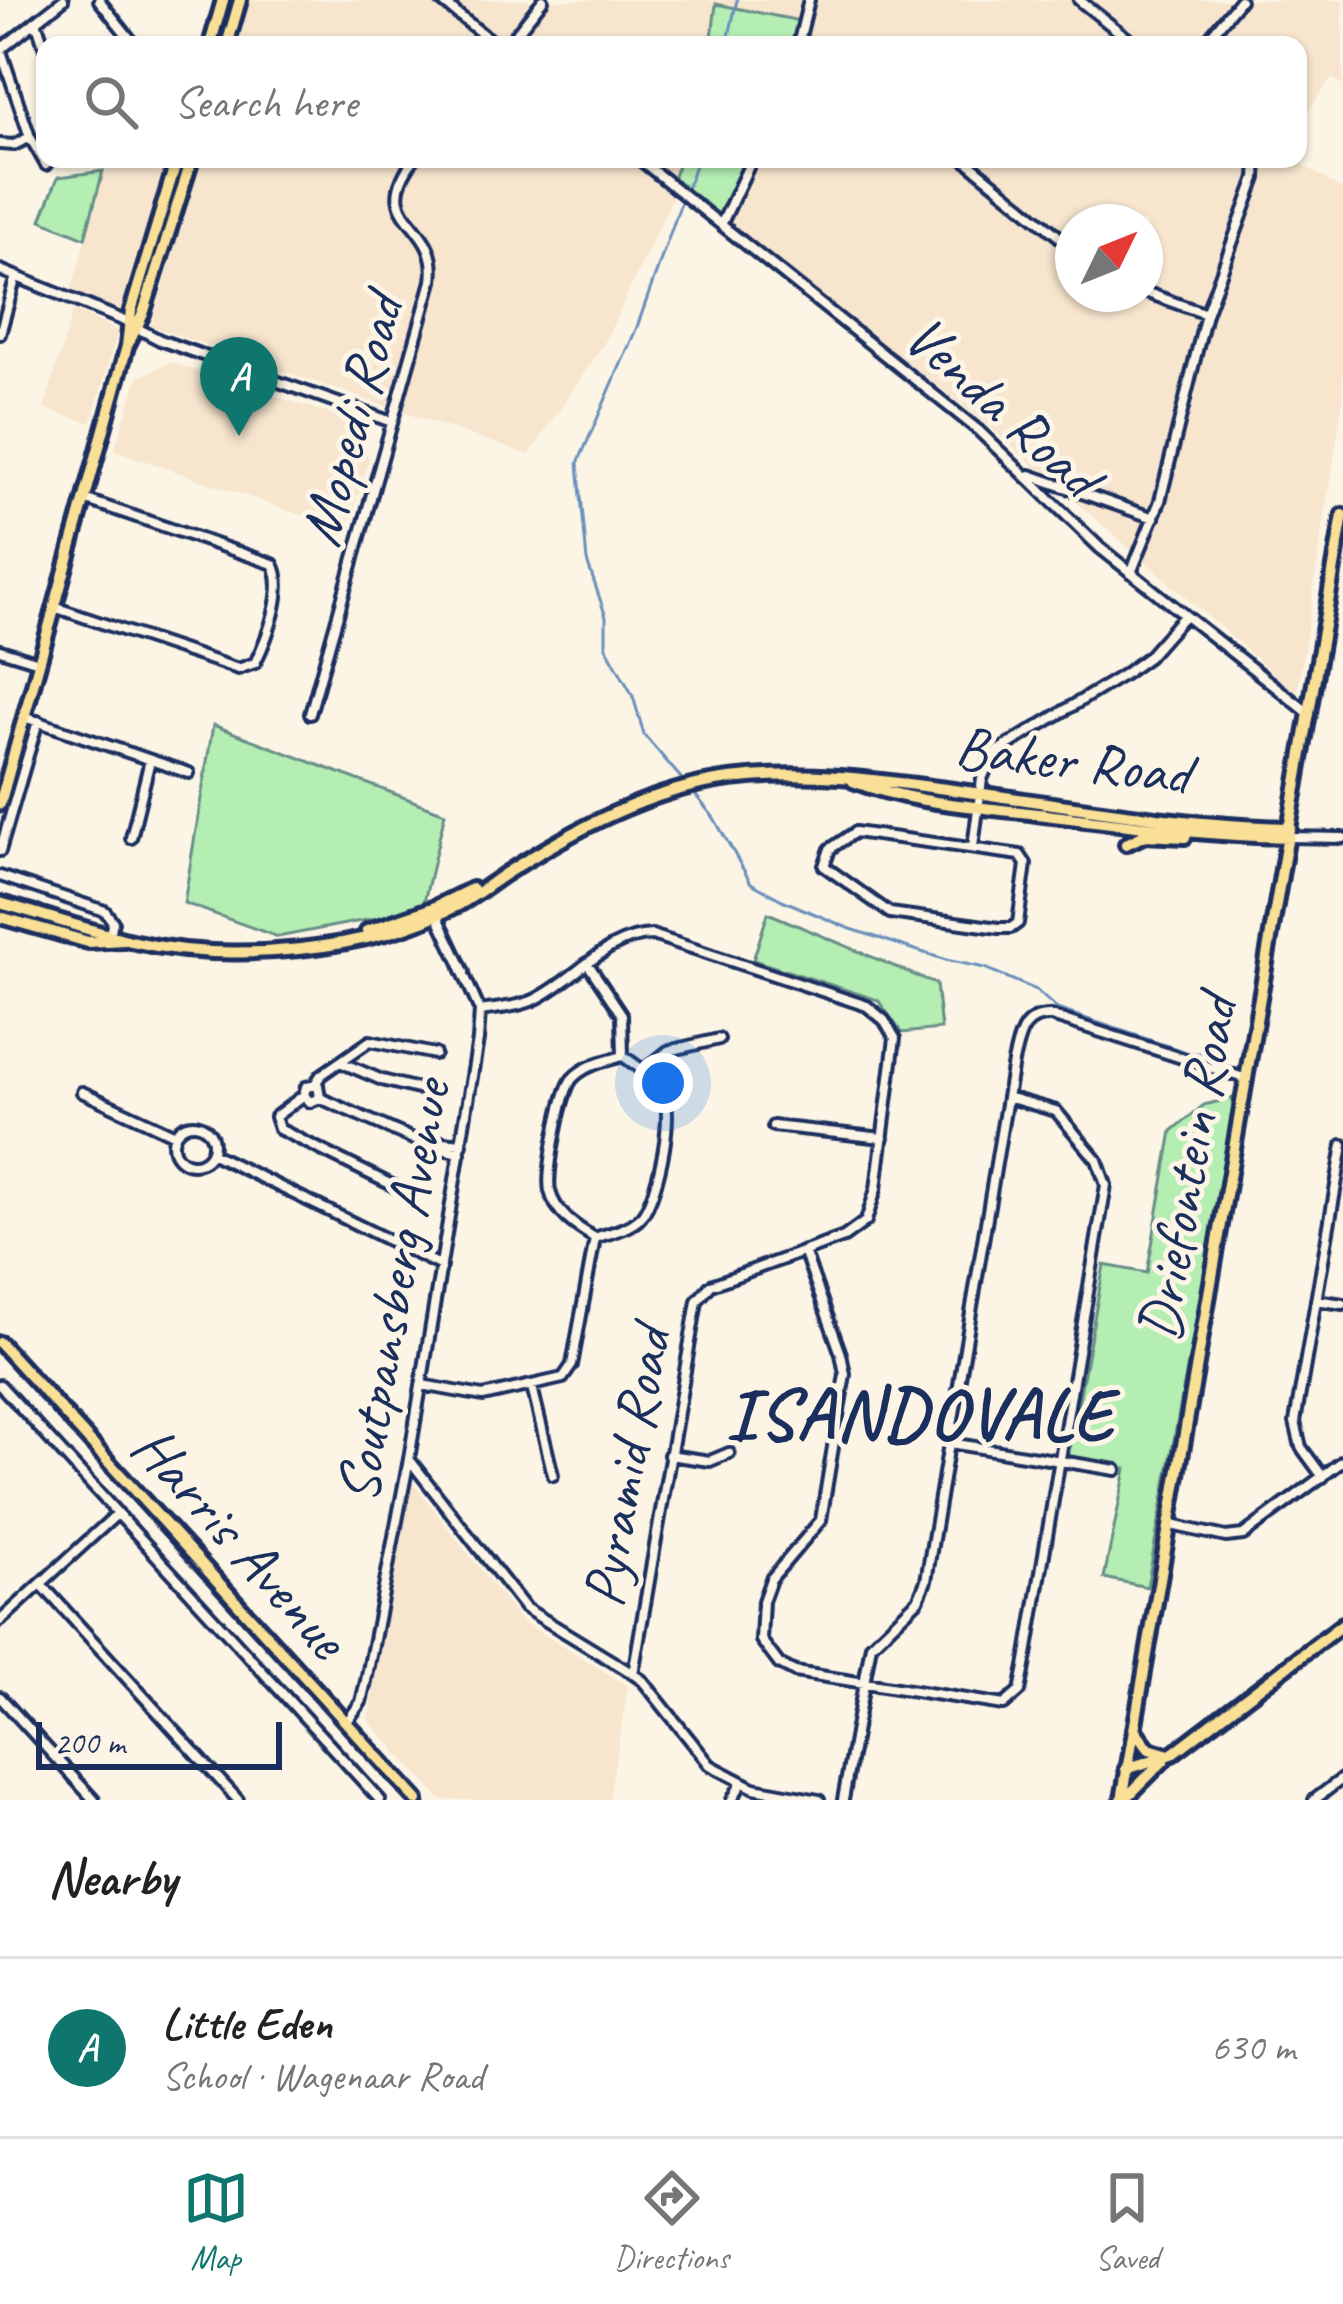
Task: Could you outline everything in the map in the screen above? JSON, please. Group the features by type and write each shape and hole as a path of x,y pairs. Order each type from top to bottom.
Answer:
{"main road":[{"path":"213,36 223,0"},
{"path":"229,36 239,0"},
{"path":"0,804 175,168"},
{"path":"133,326 189,168"},
{"name":"Driefontein Road","path":"1123,1800 1343,515"},
{"name":"Baker Road","path":"0,917 88,942 127,940 184,949 238,951 382,934 435,912 587,827 674,792 758,776 845,778 1200,832 1257,837 1290,833"},
{"name":"Baker Road","path":"980,800 1290,833"},
{"path":"1126,844 1141,835 1181,837 1200,832"},
{"path":"1257,837 1274,849 1282,871"},
{"name":"Baker Road","path":"0,903 127,940"},
{"name":"Harris Avenue","path":"0,1343 416,1800"},
{"path":"1123,1800 1170,1756 1343,1624"},
{"path":"1133,1727 1154,1752 1170,1756"},
{"path":"1126,1768 1170,1756"}],"street":[{"path":"36,147 0,49 63,0"},
{"path":"100,0 128,36"},
{"path":"440,0 483,36"},
{"path":"515,36 543,0"},
{"path":"800,36 809,0"},
{"path":"1079,0 1125,36"},
{"path":"1210,36 1240,0"},
{"path":"36,21 41,36"},
{"path":"0,144 14,145 30,136"},
{"name":"Mopedi Road","path":"310,714 435,262 397,198 398,184 408,168"},
{"name":"Venda Road","path":"651,168 1028,474 1086,535 1131,573 1310,714"},
{"path":"722,223 748,168"},
{"path":"975,168 1055,233"},
{"path":"1131,573 1154,518 1205,314 1257,168"},
{"path":"0,270 133,326 392,422"},
{"path":"0,334 16,276"},
{"path":"1163,299 1205,314"},
{"path":"1028,474 1154,518"},
{"path":"54,607 238,669 255,663 268,625 279,583 273,564 84,499"},
{"path":"980,800 987,762 1004,744 1123,675 1148,657 1185,615"},
{"path":"0,650 39,662"},
{"path":"24,717 189,773"},
{"path":"0,851 38,721"},
{"path":"131,838 150,760"},
{"name":"Baker Road","path":"973,847 980,800"},
{"path":"854,832 973,847 1016,854 1025,860 1019,919 1013,928 890,913 824,866 830,849 854,832"},
{"path":"1290,833 1343,838"},
{"path":"0,876 105,910 113,922 110,933"},
{"path":"435,912 480,1011"},
{"name":"Pyramid Road","path":"480,1011 538,998 629,938 660,936 872,1009 890,1028 896,1046 876,1190 866,1220 855,1232 711,1286 700,1297 689,1332 633,1674 700,1757 741,1784 819,1800"},
{"path":"588,964 622,1015 623,1056"},
{"name":"Soutpansberg Avenue","path":"346,1723 361,1702 409,1459 480,1011"},
{"path":"843,1800 874,1641 915,1604 924,1588 1019,1036 1030,1020 1051,1016 1247,1079"},
{"path":"643,1071 668,1052 718,1039"},
{"path":"406,1192 279,1129 275,1117 304,1095 306,1087 376,1040 434,1054"},
{"path":"595,1238 638,1220 653,1198 667,1111 663,1093 623,1056"},
{"path":"595,1238 564,1216 550,1190 560,1120 565,1090 574,1077 590,1066 623,1056"},
{"path":"340,1062 382,1080 426,1091"},
{"path":"315,1084 321,1090 320,1098"},
{"path":"82,1092 176,1135"},
{"path":"304,1095 310,1102 320,1098 423,1141 461,1149"},
{"path":"804,1251 842,1354 843,1384 821,1520 767,1585 759,1634 772,1656 788,1670 1004,1705 1015,1698 1022,1684 1106,1179 1056,1112 1007,1097"},
{"path":"190,1124 202,1126 213,1141 211,1153 194,1164 181,1160 174,1149 176,1135 190,1124"},
{"path":"773,1126 883,1138"},
{"path":"1323,1477 1294,1430 1343,1145"},
{"path":"211,1153 441,1266"},
{"path":"422,1385 483,1396 560,1380 571,1369 595,1238"},
{"path":"1316,1300 1343,1304"},
{"path":"0,1384 380,1800"},
{"path":"532,1388 553,1475"},
{"path":"950,1443 1116,1470"},
{"path":"669,1454 710,1461 729,1454"},
{"path":"409,1459 525,1608 633,1674"},
{"path":"1171,1525 1240,1536 1343,1461"},
{"path":"0,1621 118,1513"},
{"path":"41,1584 238,1800"},
{"path":"0,1697 94,1800"},
{"path":"1314,1800 1343,1778"},
{"path":"732,1800 741,1784"}],"shaded area":[{"path":"250,0 1343,0 1343,85 1332,78 1307,112 1307,36 239,36"},
{"path":"1307,167 1343,191 1343,400 1297,694 990,427 679,183 605,342 529,455 151,326 199,168"},
{"path":"105,168 167,168 125,316 70,296"},
{"path":"73,310 118,331 91,423 44,409"},
{"path":"169,362 353,421 369,459 347,531 114,450 138,378"},
{"path":"409,1478 520,1620 628,1686 609,1800 441,1800 368,1720"}],"green space":[{"path":"716,4 805,22 802,36 712,36"},
{"path":"677,168 754,168 722,229 670,188"},
{"path":"103,171 85,238 41,220 58,177"},
{"path":"213,725 445,813 424,902 387,916 278,937 184,903"},
{"path":"768,913 936,984 941,1029 902,1033 878,1000 753,960"},
{"path":"1237,1097 1147,1587 1104,1578 1126,1469 1068,1458 1104,1265 1147,1273 1172,1131 1204,1105"}],"waterway":[{"path":"729,36 737,0"},
{"path":"686,191 694,168"},
{"path":"682,200 637,327 578,463 587,561 606,617 606,647 633,696 644,735 687,785"},
{"path":"693,792 714,818 751,883 782,900 848,928 985,968 1036,990 1057,1009 1189,1053 1224,1053"}],"place":[{"name":"Little Eden","path":"239,436"}],"district":[{"name":"ISANDOVALE","path":"920,1413"}]}
